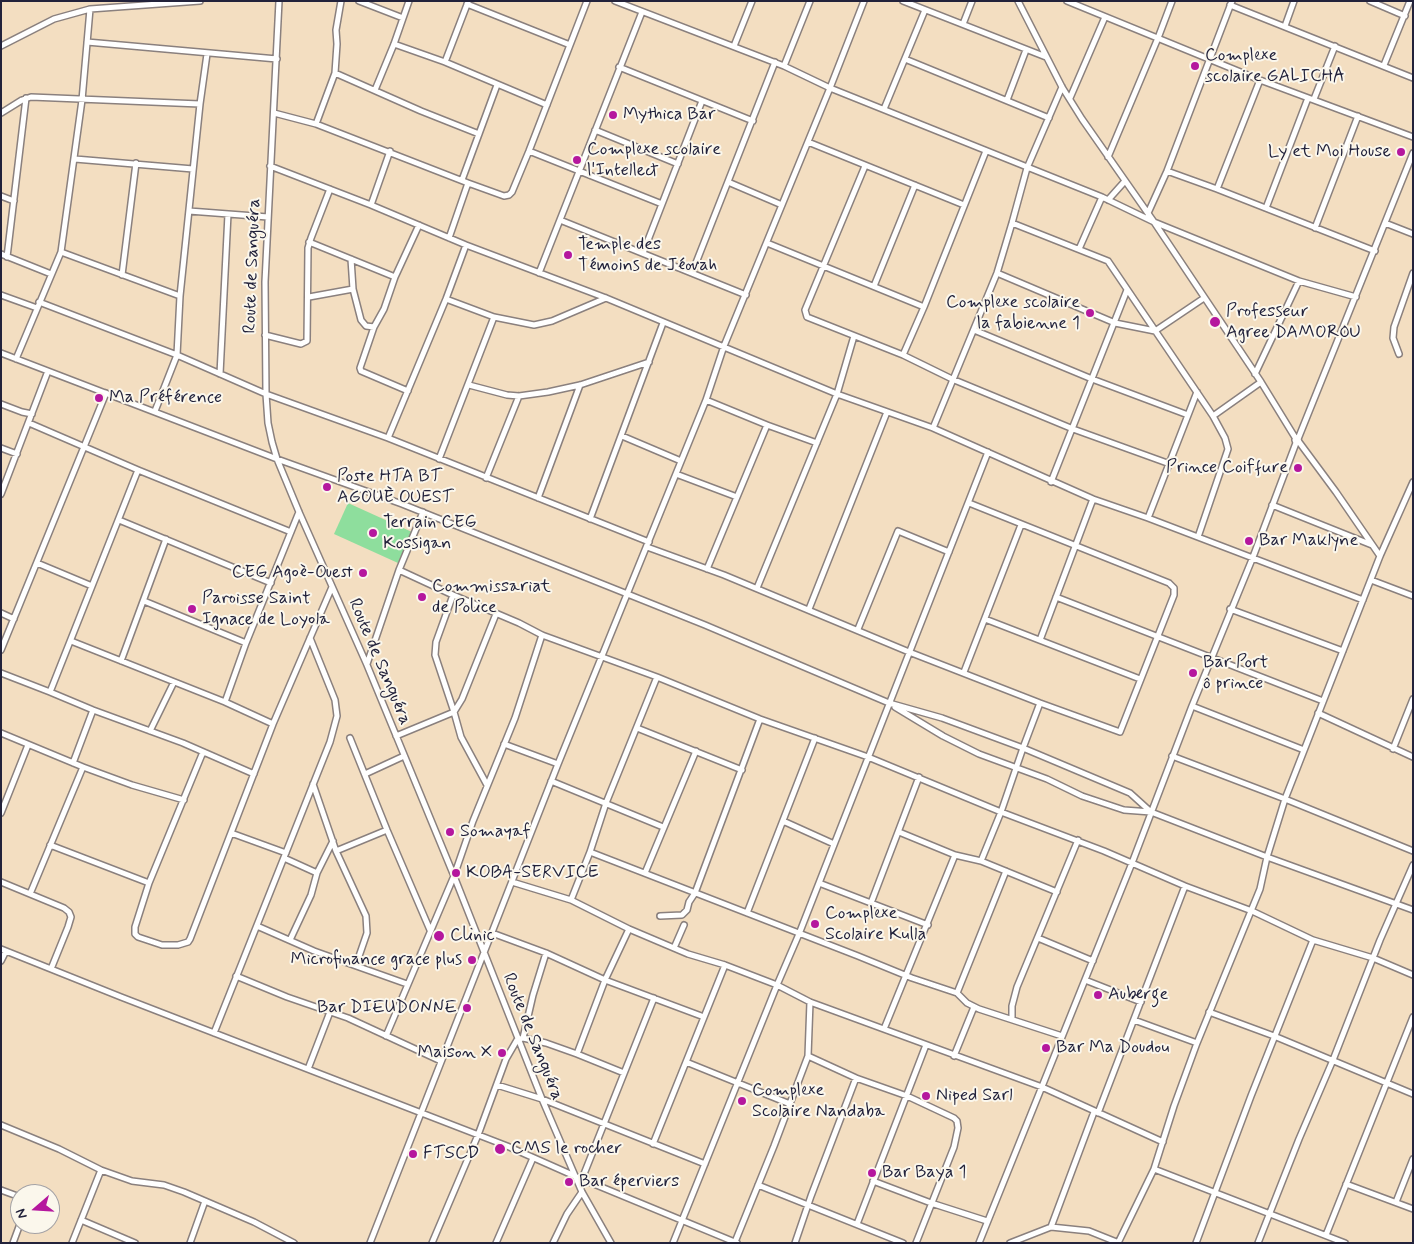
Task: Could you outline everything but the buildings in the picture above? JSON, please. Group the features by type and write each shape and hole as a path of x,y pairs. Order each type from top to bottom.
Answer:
{"street":[{"path":"2,45 54,19 110,4 200,1"},
{"name":"Route de Sanguéra","path":"279,1 270,166 265,335 268,423 277,459 298,512 367,664 485,953 517,1040 542,1099 579,1178 582,1192 611,1243"},
{"path":"316,124 335,73 336,30 341,1"},
{"path":"359,1 403,18"},
{"path":"375,90 409,1"},
{"path":"274,113 316,124 390,151 468,183 504,196 509,195 529,151 587,1"},
{"path":"615,1 775,62 830,88 1102,197 1154,222 1299,280 1356,297"},
{"path":"734,46 752,1"},
{"path":"784,66 810,1"},
{"path":"370,1243 601,656 706,400 724,346 864,1"},
{"path":"903,1 1047,57"},
{"path":"963,24 972,1"},
{"path":"1018,1 1062,87 1261,382 1297,441 1380,556"},
{"path":"1067,1 1209,60 1413,137"},
{"path":"1108,157 1172,1"},
{"path":"1285,26 1294,1"},
{"path":"1370,1 1405,16"},
{"path":"1384,65 1410,1"},
{"path":"445,62 467,3 570,45"},
{"path":"1148,213 1167,171 1231,3 1413,78"},
{"path":"16,359 61,252 75,159 90,9"},
{"path":"884,109 925,10"},
{"path":"538,273 642,12"},
{"path":"1070,98 1105,17"},
{"path":"87,42 277,59"},
{"path":"394,44 445,62 547,105"},
{"path":"1266,208 1311,98 1335,46"},
{"path":"1007,100 1026,50"},
{"path":"155,411 177,356 180,296 207,54"},
{"path":"905,60 1050,118"},
{"path":"692,273 775,62"},
{"path":"619,68 753,121"},
{"path":"335,73 479,134"},
{"path":"1217,189 1260,80"},
{"path":"462,180 497,85"},
{"path":"933,428 996,273 1027,168 1062,87"},
{"path":"1,113 26,98 200,104"},
{"path":"8,257 26,98"},
{"path":"642,253 702,101"},
{"path":"1315,228 1358,116"},
{"path":"595,130 678,164"},
{"path":"808,142 964,205"},
{"path":"372,205 390,151"},
{"path":"529,151 662,204"},
{"path":"903,355 986,151"},
{"path":"979,1243 1132,863 1230,609 1413,152"},
{"path":"75,159 193,169"},
{"path":"122,274 136,163"},
{"path":"270,166 372,205 466,245 606,298 837,394 933,428 1093,499 1363,600"},
{"path":"865,166 805,310 809,320 903,355 952,379 1073,429 1170,464"},
{"path":"1167,171 1374,251"},
{"path":"1108,200 1125,181"},
{"path":"728,182 782,204"},
{"path":"449,238 468,183"},
{"path":"874,286 915,185"},
{"path":"265,335 301,344 307,340 309,242 330,189"},
{"path":"1,196 14,201"},
{"path":"1079,249 1102,197"},
{"path":"189,211 268,217"},
{"path":"220,374 228,214"},
{"path":"560,220 746,295"},
{"path":"1012,223 1108,261 1223,432 1228,449 1198,537"},
{"path":"1385,223 1413,234"},
{"path":"408,390 361,372 360,368 374,327 420,225"},
{"path":"309,242 395,277"},
{"path":"767,243 924,307"},
{"path":"388,438 446,299 466,245"},
{"path":"61,252 180,296"},
{"path":"1,254 51,274"},
{"path":"351,259 353,289 361,320 366,326 374,327"},
{"path":"996,273 1115,323 1155,331 1204,298"},
{"path":"1399,354 1393,338 1394,326 1413,273"},
{"path":"1255,374 1299,280"},
{"path":"309,297 353,289"},
{"path":"1051,482 1127,290"},
{"path":"1,295 38,305 177,356 266,394 388,438 858,629 909,652 1120,732 1174,595 1174,588 1169,583 969,503"},
{"path":"446,299 494,317 534,325 543,324 606,298"},
{"path":"439,459 494,317"},
{"path":"590,519 663,323"},
{"path":"974,330 1188,416"},
{"path":"757,588 837,394 854,336"},
{"path":"1,353 277,459 423,512 628,594 888,703 942,718 1022,748 1130,793 1151,812"},
{"path":"469,385 499,394 519,396 580,385 649,362"},
{"path":"1,494 48,371"},
{"path":"1213,416 1261,382"},
{"path":"538,498 580,385"},
{"path":"1148,518 1197,392"},
{"path":"1,650 106,393"},
{"path":"486,478 519,396"},
{"path":"706,400 818,443"},
{"path":"1,404 32,414"},
{"path":"809,609 887,412"},
{"path":"29,423 138,470 291,532"},
{"path":"708,569 767,425"},
{"path":"622,436 681,461"},
{"path":"1,448 17,454"},
{"path":"673,1243 776,985 799,934 988,452"},
{"path":"50,692 138,470"},
{"path":"676,474 737,497"},
{"path":"1010,1243 1051,1228 1089,1231 1119,1243 1154,1169 1196,1043 1260,889 1267,857 1285,799 1380,556 1413,482"},
{"path":"1040,640 1093,499"},
{"path":"1272,505 1373,545"},
{"path":"225,702 246,643 298,512"},
{"path":"367,664 398,570 423,512"},
{"path":"119,520 271,583"},
{"path":"964,672 1021,525"},
{"path":"858,629 898,531 949,552"},
{"path":"121,661 166,539"},
{"path":"37,563 92,586"},
{"path":"398,570 496,614 520,622 542,635 657,677 760,719 868,757 1001,812 1078,840 1185,886 1252,911 1313,940 1373,958 1413,975"},
{"path":"1371,580 1413,596"},
{"path":"203,752 149,882 135,927 135,934 162,945 178,945 188,942 192,934 273,724 332,587"},
{"path":"453,595 434,650 436,663 465,746 487,785"},
{"path":"1056,597 1323,701"},
{"path":"144,601 246,643"},
{"path":"1230,609 1343,651"},
{"path":"1,613 14,618"},
{"path":"396,736 454,712 462,699 496,614"},
{"path":"985,619 1140,679"},
{"path":"386,1036 454,876 487,785 521,700 542,635"},
{"path":"214,1033 330,742 337,709 310,638"},
{"path":"71,641 225,702 273,724"},
{"path":"1,673 203,752 254,774"},
{"path":"571,900 590,852 606,803 657,677"},
{"path":"150,731 174,682"},
{"path":"1393,749 1413,699"},
{"path":"888,703 943,736 979,754 1047,779 1082,796 1124,810 1151,812 1267,857 1413,910"},
{"path":"982,861 1040,703"},
{"path":"1192,706 1304,750"},
{"path":"73,763 93,710"},
{"path":"1318,713 1413,757"},
{"path":"660,916 685,913 690,899 695,893 760,719"},
{"path":"637,728 742,770"},
{"path":"1,733 82,767 132,785 184,800"},
{"path":"350,738 430,930"},
{"path":"747,913 815,738"},
{"path":"1,813 28,744"},
{"path":"504,744 558,764"},
{"path":"645,873 696,750"},
{"path":"365,774 404,756"},
{"path":"1172,756 1413,851"},
{"path":"30,894 82,767"},
{"path":"871,903 919,777"},
{"path":"552,781 663,828"},
{"path":"313,784 336,851 367,921 367,933 356,965"},
{"path":"783,821 834,844"},
{"path":"336,851 387,830"},
{"path":"899,832 955,855 982,861 1057,892"},
{"path":"231,833 317,873"},
{"path":"1012,1019 1014,996 1078,840"},
{"path":"290,940 311,895 317,873 334,841"},
{"path":"50,845 149,882"},
{"path":"590,852 937,988 957,993 967,1003 974,1006 1062,1036"},
{"path":"884,1029 955,855"},
{"path":"1258,1243 1373,958 1413,865"},
{"path":"957,993 1006,872"},
{"path":"1,882 64,908 70,914 68,927 50,969"},
{"path":"512,882 571,900 629,929 688,954 725,965 776,985 810,1002 1042,1087 1163,1142"},
{"path":"819,883 928,925"},
{"path":"1051,1228 1185,886"},
{"path":"674,948 684,925"},
{"path":"257,926 314,951 407,984"},
{"path":"577,1054 606,980 629,929"},
{"path":"492,933 546,953 606,980 704,1017"},
{"path":"1038,938 1092,961"},
{"path":"1196,1243 1274,1036 1313,940"},
{"path":"1,961 3,950 507,1146 579,1178 736,1242 808,1056 810,1002"},
{"path":"524,1038 530,1004 546,953"},
{"path":"653,1144 725,965"},
{"path":"236,976 287,997 363,1024 441,1061"},
{"path":"1085,980 1141,1002"},
{"path":"579,1178 624,1074 654,998"},
{"path":"954,1056 974,1006"},
{"path":"308,1069 330,1012"},
{"path":"1209,1012 1274,1036 1413,1094"},
{"path":"1326,1235 1413,1017"},
{"path":"1134,1020 1196,1043"},
{"path":"1406,1032 1413,1035"},
{"path":"432,1243 478,1135 506,1059 517,1040 524,1038 546,1043 624,1074"},
{"path":"857,1224 926,1045"},
{"path":"808,1056 856,1078 907,1096 957,1121 958,1128 954,1147 916,1243"},
{"path":"686,1062 790,1104"},
{"path":"795,1243 856,1078"},
{"path":"497,1084 542,1099 705,1164"},
{"path":"2,1126 59,1149 101,1170 132,1181 172,1187 254,1222 294,1243"},
{"path":"496,1243 533,1158"},
{"path":"1396,1202 1413,1159"},
{"path":"1154,1169 1345,1243"},
{"path":"72,1243 101,1170"},
{"path":"874,1181 931,1203 987,1221"},
{"path":"1346,1184 1413,1208"},
{"path":"758,1185 902,1243"},
{"path":"552,1243 567,1214 582,1192"},
{"path":"190,1243 205,1201"},
{"path":"81,1220 134,1242"}],"green space":[{"name":"Terrain CEG Kossigan","path":"348,503 412,532 398,563 334,534"}],"place":[{"name":"Complexe scolaire GALICHA","path":"1195,66"},
{"name":"Mythica Bar","path":"613,115"},
{"name":"Ly et Moi House","path":"1401,152"},
{"name":"Complexe scolaire l'Intellect","path":"577,160"},
{"name":"Temple des Témoins de Jéovah","path":"568,255"},
{"name":"Complexe scolaire la fabienne 1","path":"1090,313"},
{"name":"Professeur Agree DAMOROU","path":"1215,322"},
{"name":"Ma Préférence","path":"99,398"},
{"name":"Prince Coiffure","path":"1298,468"},
{"name":"Poste HTA BT AGOUÈ OUEST","path":"327,487"},
{"name":"Terrain CEG Kossigan","path":"373,533"},
{"name":"Bar Maklyne","path":"1249,541"},
{"name":"CEG Agoè-Ouest","path":"363,573"},
{"name":"Commissariat de Police","path":"422,597"},
{"name":"Paroisse Saint Ignace de Loyola","path":"192,609"},
{"name":"Bar Port ô prince","path":"1193,673"},
{"name":"Somayaf","path":"450,832"},
{"name":"KOBA-SERVICE","path":"456,873"},
{"name":"Complexe Scolaire Kulla","path":"815,924"},
{"name":"Clinic","path":"439,936"},
{"name":"Microfinance grace plus","path":"472,960"},
{"name":"Auberge","path":"1098,995"},
{"name":"Bar DIEUDONNE","path":"467,1008"},
{"name":"Bar Ma Doudou","path":"1046,1048"},
{"name":"Maison X","path":"502,1053"},
{"name":"Niped Sarl","path":"926,1096"},
{"name":"Complexe Scolaire Nandaba","path":"742,1101"},
{"name":"CMS le rocher","path":"500,1149"},
{"name":"FTSCD","path":"413,1154"},
{"name":"Bar Baya 1","path":"872,1173"},
{"name":"Bar éperviers","path":"569,1182"}]}
